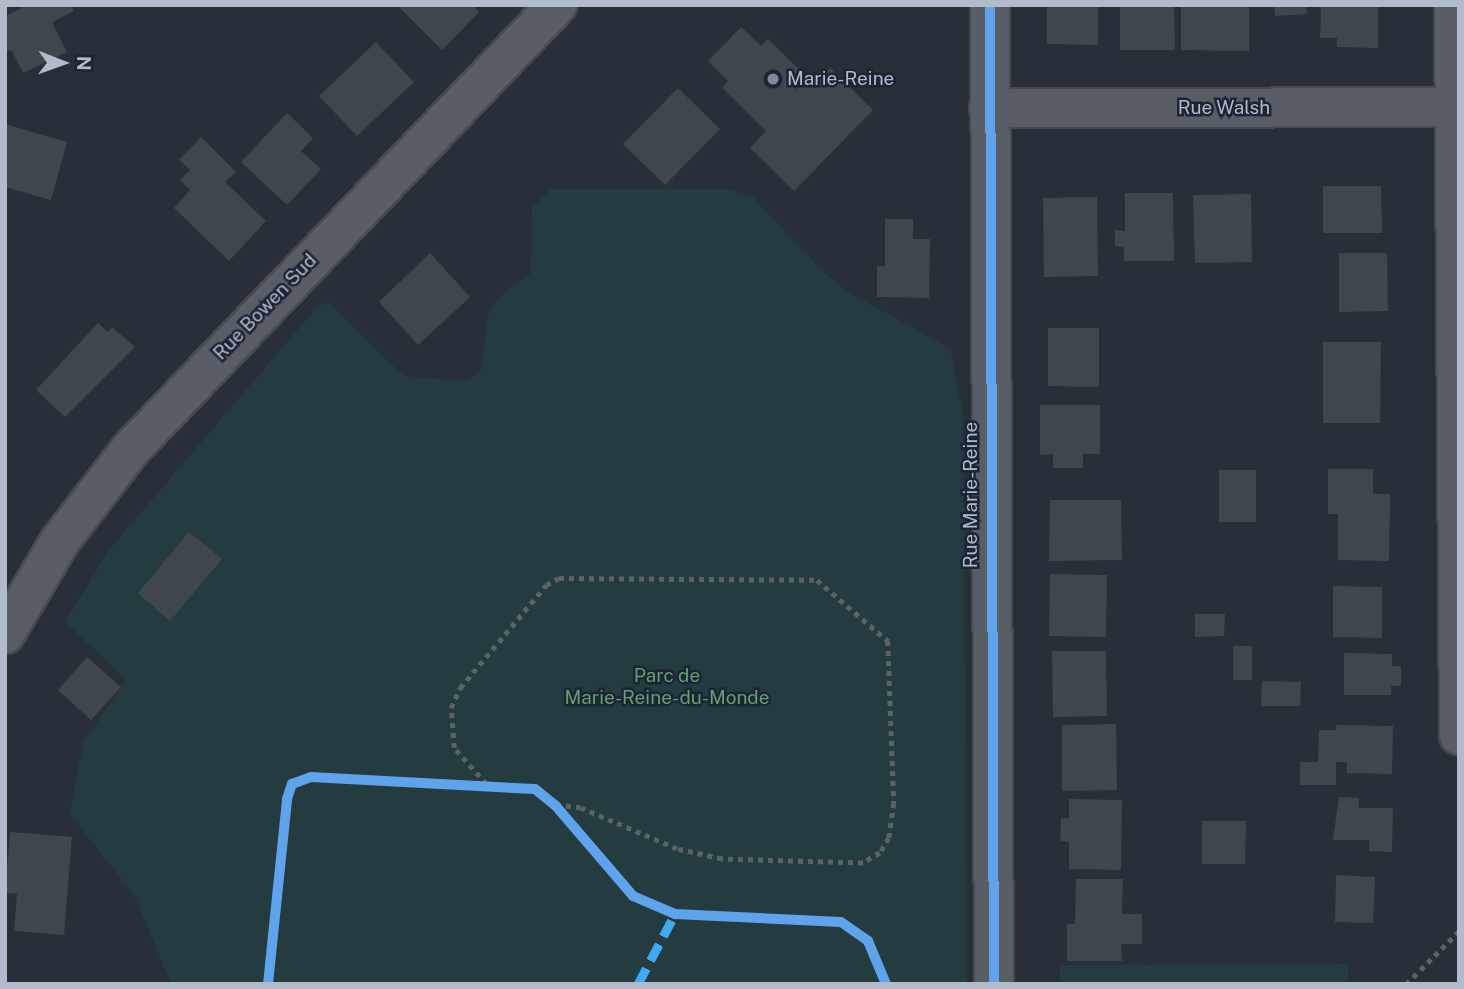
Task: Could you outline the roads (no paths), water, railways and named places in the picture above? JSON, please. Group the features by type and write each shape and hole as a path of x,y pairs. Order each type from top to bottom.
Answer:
{"street":[{"name":"Rue Bowen Sud","path":"5,634 60,541 130,450 557,5"},
{"name":"Rue Marie-Reine","path":"990,5 994,984"},
{"path":"1454,5 1457,107 1459,735"},
{"name":"Rue Walsh","path":"989,108 1457,107"}],"place":[{"name":"Marie-Reine","path":"773,79"}],"park label":[{"name":"Parc de Marie-Reine-du-Monde","path":"667,687"}]}
